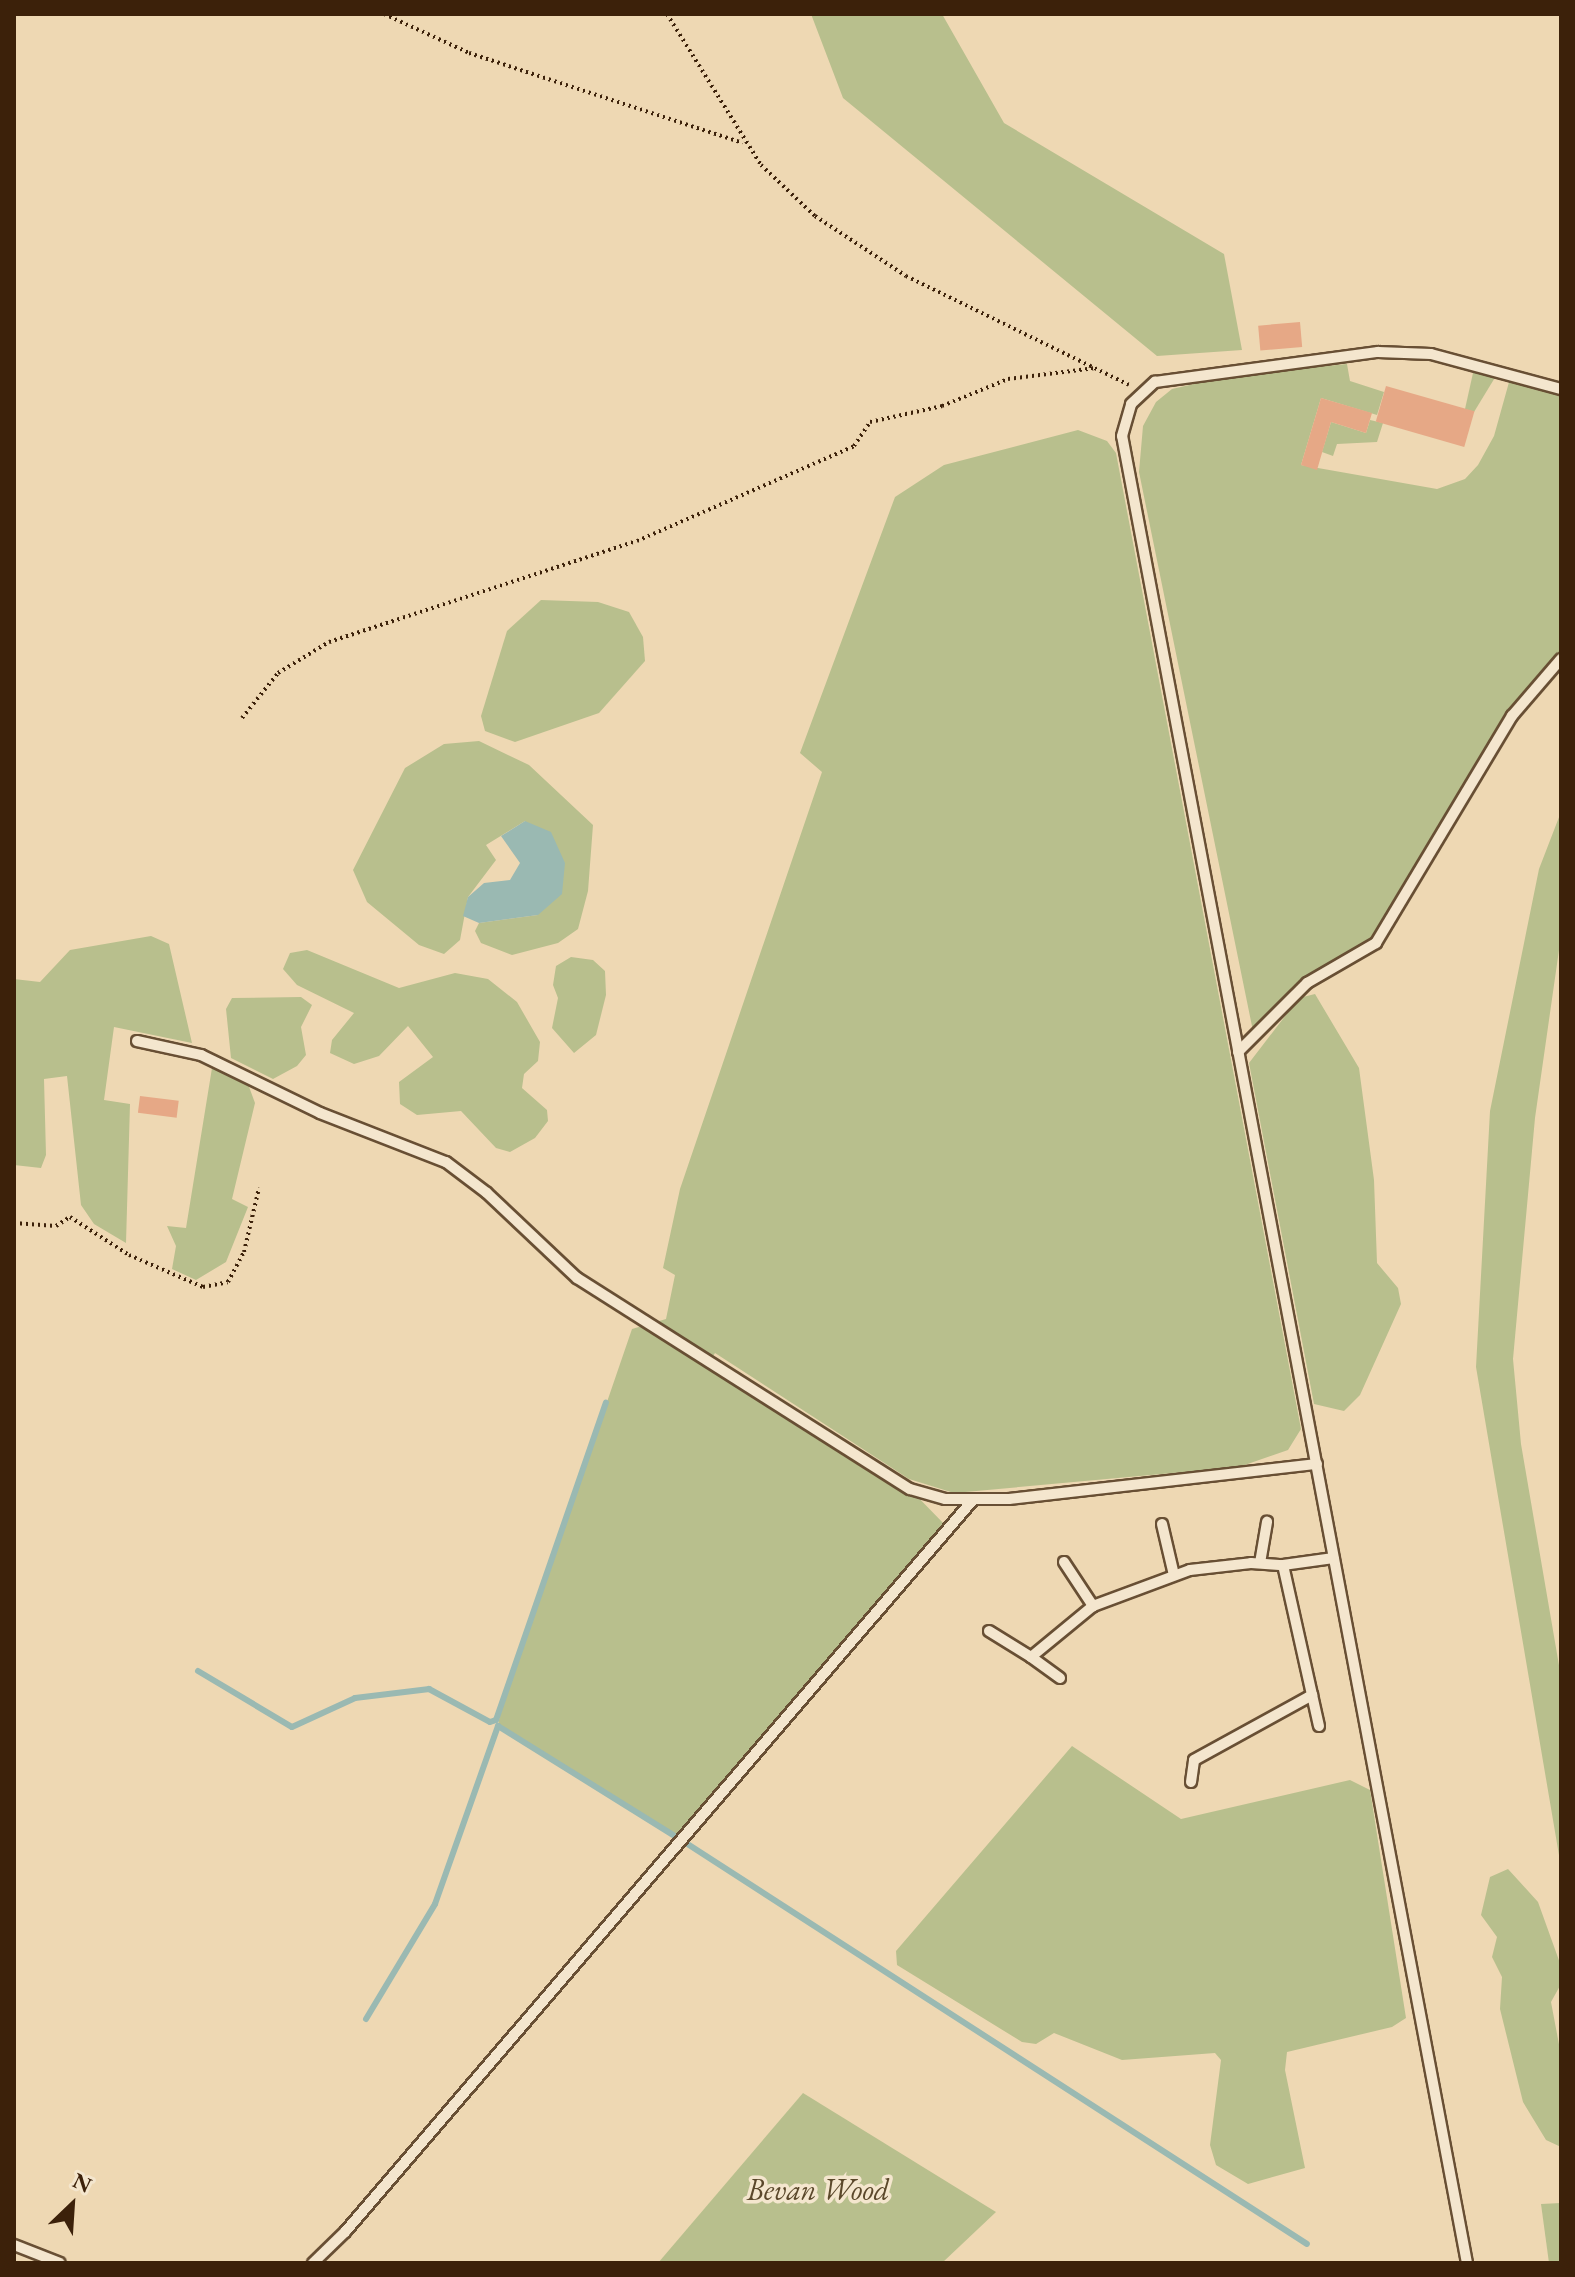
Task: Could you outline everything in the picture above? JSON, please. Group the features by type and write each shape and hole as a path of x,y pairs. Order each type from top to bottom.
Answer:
{"lane":[{"path":"1467,2263 1124,454 1126,419 1142,392 1173,377 1407,351 1561,389"},
{"path":"1238,1052 1307,983 1376,943 1512,716 1561,659"},
{"path":"137,1041 201,1055 320,1113 446,1162 487,1193 577,1278 893,1480 945,1499 972,1501 1317,1464"},
{"path":"313,2263 345,2232 972,1501"},
{"path":"1260,1563 1267,1522"},
{"path":"1162,1524 1174,1575"},
{"path":"1031,1657 1093,1606 1174,1575 1260,1563 1283,1565 1334,1558"},
{"path":"1064,1562 1093,1606"},
{"path":"1283,1565 1319,1726"},
{"path":"989,1631 1060,1678"},
{"path":"1191,1782 1194,1760 1312,1695"},
{"path":"14,2245 21,2243 60,2263"}],"path":[{"path":"384,14 469,53 745,143"},
{"path":"667,14 745,143 786,191 849,240 906,276 1142,392"},
{"path":"242,718 278,673 329,642 637,541 854,446 870,422 942,406 1008,379 1095,368"},
{"path":"14,1223 56,1226 70,1217 129,1255 203,1287 228,1282 244,1252 259,1188"}],"green space":[{"path":"811,14 942,14 1004,123 1224,254 1242,350 1157,356 843,98"},
{"path":"1286,363 1287,370 1347,364 1350,381 1384,392 1377,415 1321,398 1301,465 1437,489 1465,479 1478,465 1494,436 1511,375 1561,389 1561,659 1512,716 1376,943 1307,984 1254,1036 1139,472 1143,426 1156,402 1172,389"},
{"path":"1475,364 1499,371 1474,412 1465,409"},
{"path":"1370,420 1383,423 1377,442 1337,444 1333,456 1322,452 1331,422 1366,433"},
{"path":"1078,430 1107,441 1116,453 1301,1429 1288,1450 1239,1467 954,1493 909,1479 715,1353 709,1363 910,1489 947,1527 680,1839 498,1726 500,1714 632,1329 666,1319 675,1275 663,1268 680,1189 822,772 800,753 895,497 944,465"},
{"path":"541,600 598,602 629,612 643,637 645,661 599,713 515,742 485,731 481,716 507,631"},
{"path":"479,741 529,765 593,825 588,891 578,929 558,943 512,955 481,943 475,931 479,923 538,915 525,821 486,845 496,860 468,897 460,940 444,954 419,945 367,902 353,870 405,768 444,744"},
{"path":"1561,812 1561,936 1535,1118 1513,1359 1521,1444 1561,1677 1561,1867 1476,1367 1490,1111 1539,869"},
{"path":"151,936 169,944 192,1043 114,1027 104,1100 130,1104 126,1243 94,1224 81,1205 67,1076 44,1079 46,1155 41,1168 14,1165 14,979 40,982 70,950"},
{"path":"307,950 399,988 455,973 488,979 517,1002 540,1042 538,1061 524,1074 522,1088 547,1110 548,1121 535,1138 510,1152 496,1148 461,1111 417,1115 400,1104 399,1082 433,1057 408,1026 379,1056 354,1064 330,1053 332,1040 354,1013 297,985 283,969 290,953"},
{"path":"571,957 593,960 605,971 606,995 596,1035 574,1053 552,1028 558,998 553,985 556,966"},
{"path":"1315,994 1359,1068 1374,1180 1377,1263 1398,1288 1401,1304 1360,1395 1344,1411 1314,1404 1249,1063 1299,998"},
{"path":"301,997 312,1005 301,1027 306,1055 297,1066 273,1079 231,1058 226,1009 232,998"},
{"path":"212,1068 248,1084 255,1103 232,1199 248,1207 226,1262 196,1280 172,1269 176,1246 167,1226 186,1228"},
{"path":"1072,1746 1181,1819 1350,1780 1370,1790 1406,2018 1392,2027 1287,2052 1285,2070 1305,2168 1248,2184 1216,2165 1210,2145 1221,2060 1215,2053 1122,2060 1054,2033 1036,2044 1022,2042 897,1965 896,1951"},
{"path":"1508,1869 1538,1902 1561,1966 1561,1984 1551,2002 1561,2055 1561,2147 1546,2140 1523,2102 1500,2009 1502,1977 1492,1957 1497,1937 1481,1915 1490,1877"},
{"name":"Bevan Wood","path":"803,2093 996,2212 942,2263 658,2263"},
{"path":"1561,2203 1561,2263 1549,2263 1541,2204"}],"water":[{"path":"525,821 551,832 565,863 562,894 538,915 479,923 463,916 468,897 484,883 510,880 520,863 501,836"}],"building":[{"path":"1300,322 1302,347 1260,351 1258,326"},
{"path":"1386,386 1474,411 1464,447 1376,422"},
{"path":"1321,398 1372,413 1366,433 1331,422 1317,470 1301,465"},
{"path":"140,1096 179,1101 177,1118 138,1113"}],"waterway":[{"path":"198,1671 292,1727 355,1698 429,1689 490,1722 496,1720 606,1402"},
{"path":"366,2019 435,1904 498,1726 673,1835"},
{"path":"686,1843 1307,2244"}]}
